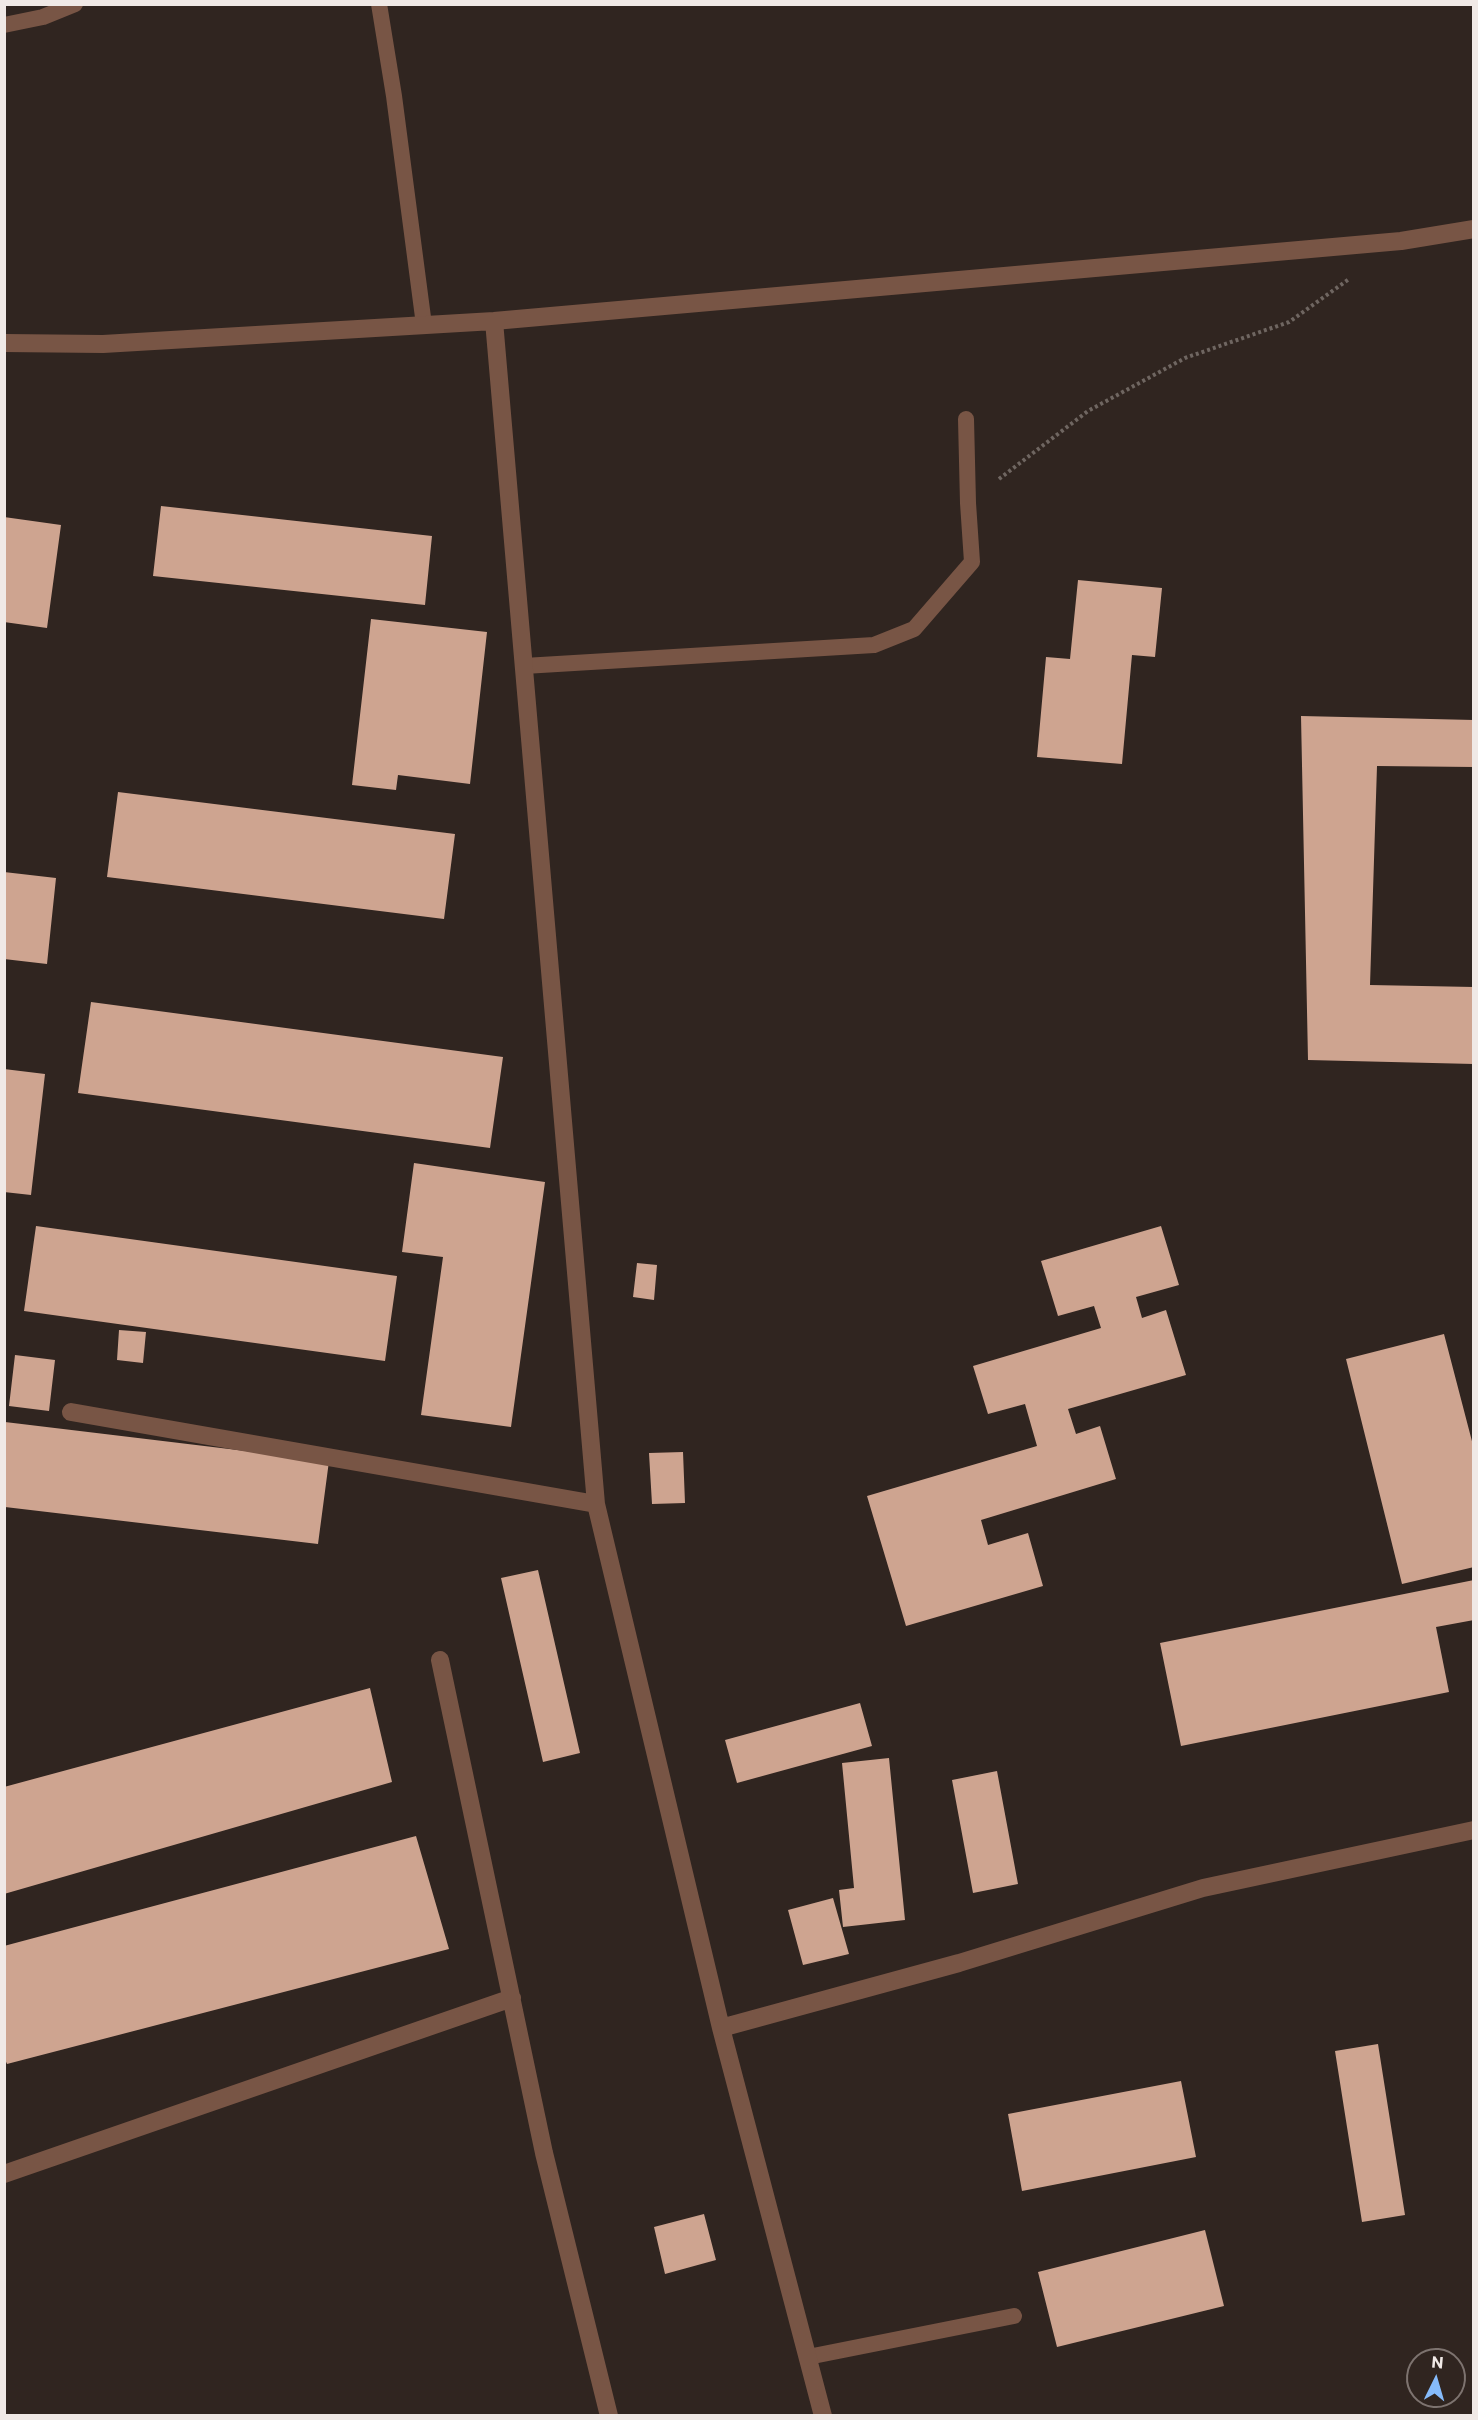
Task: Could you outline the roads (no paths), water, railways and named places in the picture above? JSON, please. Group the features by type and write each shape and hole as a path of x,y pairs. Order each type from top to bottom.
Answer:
{"street":[{"path":"4,343 103,344 494,321 1401,241 1473,229"},
{"path":"494,321 596,1504 721,2028 823,2415"},
{"path":"71,1412 596,1504"},
{"path":"440,1660 544,2153 609,2415"},
{"path":"721,2028 959,1963 1203,1888 1473,1830"},
{"path":"4,2174 512,1998"}],"lane":[{"path":"4,25 43,17 75,4"},
{"path":"379,4 394,96 424,325"},
{"path":"524,666 874,645 914,629 972,562 966,419"},
{"path":"807,2357 1014,2316"}]}
